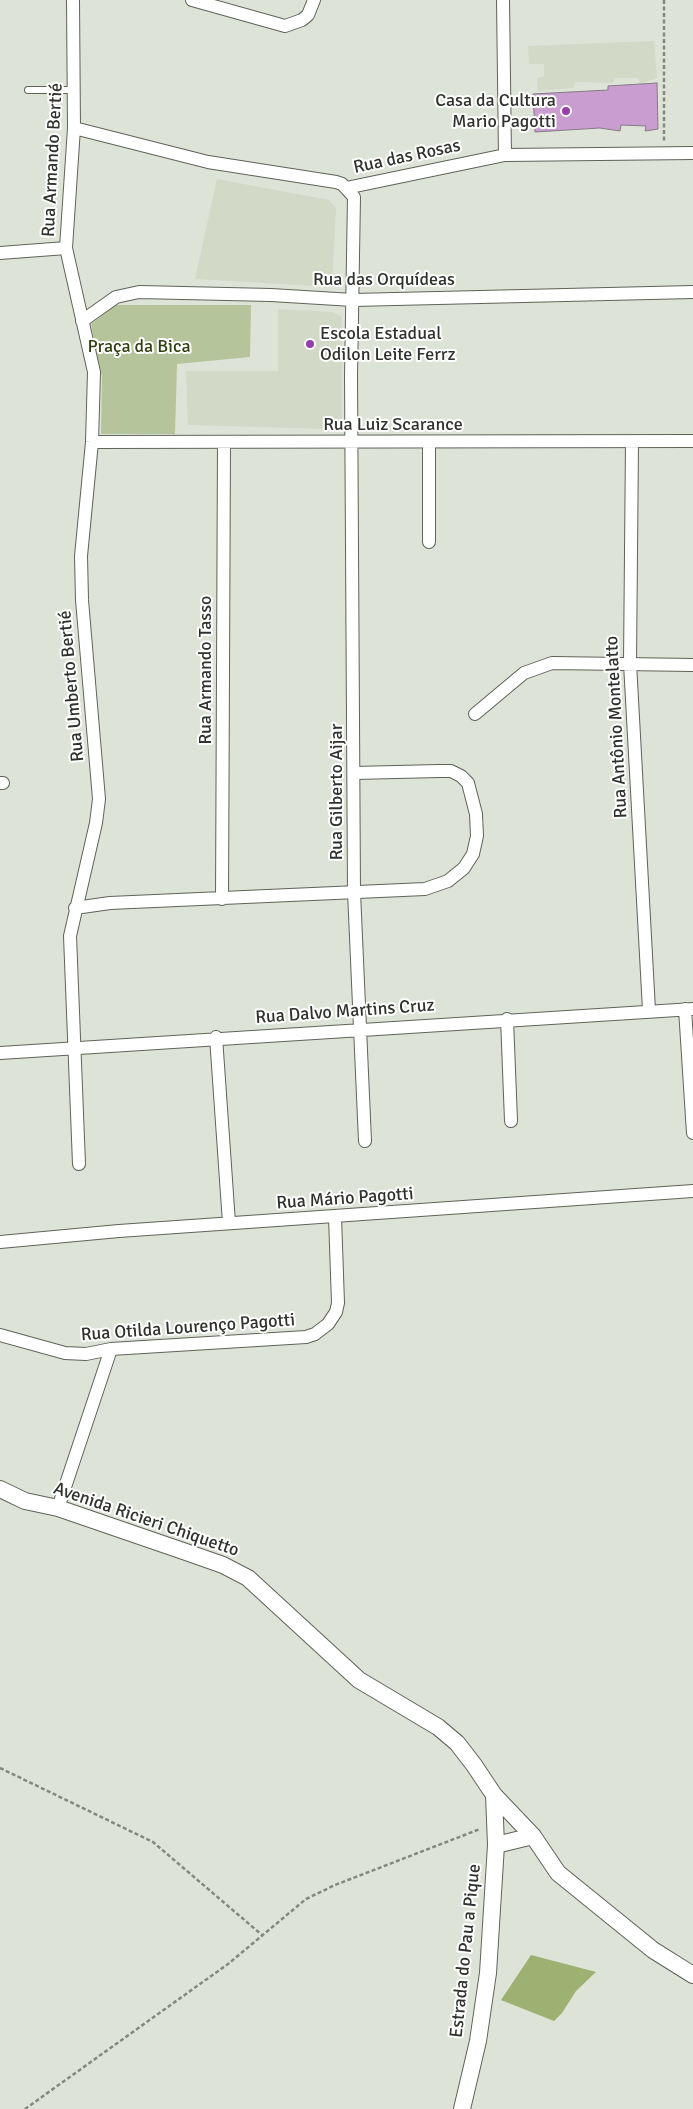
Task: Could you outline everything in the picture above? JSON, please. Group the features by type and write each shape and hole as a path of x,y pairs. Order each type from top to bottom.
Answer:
{"street":[{"name":"Rua Armando Bertié","path":"73,0 74,128 66,248 82,321"},
{"path":"192,0 285,26 302,20 308,15 314,0"},
{"path":"503,0 505,155"},
{"name":"Rua das Rosas","path":"74,128 208,162 328,180 342,184 346,188 505,155 693,153"},
{"name":"Rua Gilberto Aijar","path":"346,188 354,198 352,442 354,892 366,1141"},
{"path":"0,253 66,248"},
{"name":"Rua das Orquídeas","path":"82,321 116,297 139,292 271,295 353,300 693,292"},
{"name":"Rua Umberto Bertié","path":"79,1164 70,936 96,823 99,799 80,556 92,442 94,372 82,321"},
{"name":"Rua Luiz Scarance","path":"92,442 429,443 693,441"},
{"name":"Rua Armando Tasso","path":"222,899 224,442"},
{"name":"Rua Antônio Montelatto","path":"632,442 630,663 649,1010"},
{"path":"429,443 429,542"},
{"path":"475,714 524,673 538,667 552,664 630,663 693,665"},
{"path":"75,908 110,903 425,889 448,881 464,868 473,854 477,836 476,814 468,783 461,776 451,771 354,773"},
{"path":"689,1009 693,1133"},
{"name":"Rua Dalvo Martins Cruz","path":"0,1053 216,1037 689,1009"},
{"path":"507,1019 511,1121"},
{"path":"216,1037 229,1223"},
{"name":"Rua Mário Pagotti","path":"0,1242 229,1223 334,1218 693,1192"},
{"name":"Rua Otilda Lourenço Pagotti","path":"0,1335 65,1353 86,1354 111,1349 306,1337 315,1334 328,1324 336,1312 338,1303 334,1218"},
{"path":"58,1508 111,1349"},
{"name":"Avenida Ricieri Chiquetto","path":"0,1489 25,1501 58,1508 186,1552 248,1578 272,1597 316,1643 359,1680 438,1728 457,1743 494,1795 533,1836 558,1873 654,1950 693,1975"},
{"name":"Estrada do Pau a Pique","path":"462,2109 478,2041 488,1973 496,1846 494,1795"},
{"path":"496,1846 533,1836"}],"lane":[{"path":"28,90 74,90"}],"path":[{"path":"664,0 664,152"},
{"path":"0,1768 153,1842 262,1935"},
{"path":"25,2109 228,1964 306,1899 334,1885 495,1823"}],"shaded area":[{"path":"654,41 657,78 640,84 638,78 615,78 613,83 576,82 573,88 538,91 537,78 544,77 544,64 529,64 528,46"},
{"path":"217,179 329,200 336,208 332,287 195,279"},
{"name":"Escola Estadual Odilon Leite Ferrz","path":"278,309 333,312 342,317 342,423 328,429 188,425 186,371 278,371"},
{"path":"531,1955 596,1972 576,1991 562,2013 554,2021 501,2000"}],"green space":[{"name":"Praça da Bica","path":"116,305 251,305 250,357 177,364 175,434 101,434 102,377 91,324"}],"building":[{"path":"657,83 658,129 645,131 646,126 621,125 620,131 600,128 535,132 533,94 608,90 608,86"}],"place":[{"name":"Casa da Cultura Mario Pagotti","path":"566,111"},
{"name":"Escola Estadual Odilon Leite Ferrz","path":"310,344"}]}
